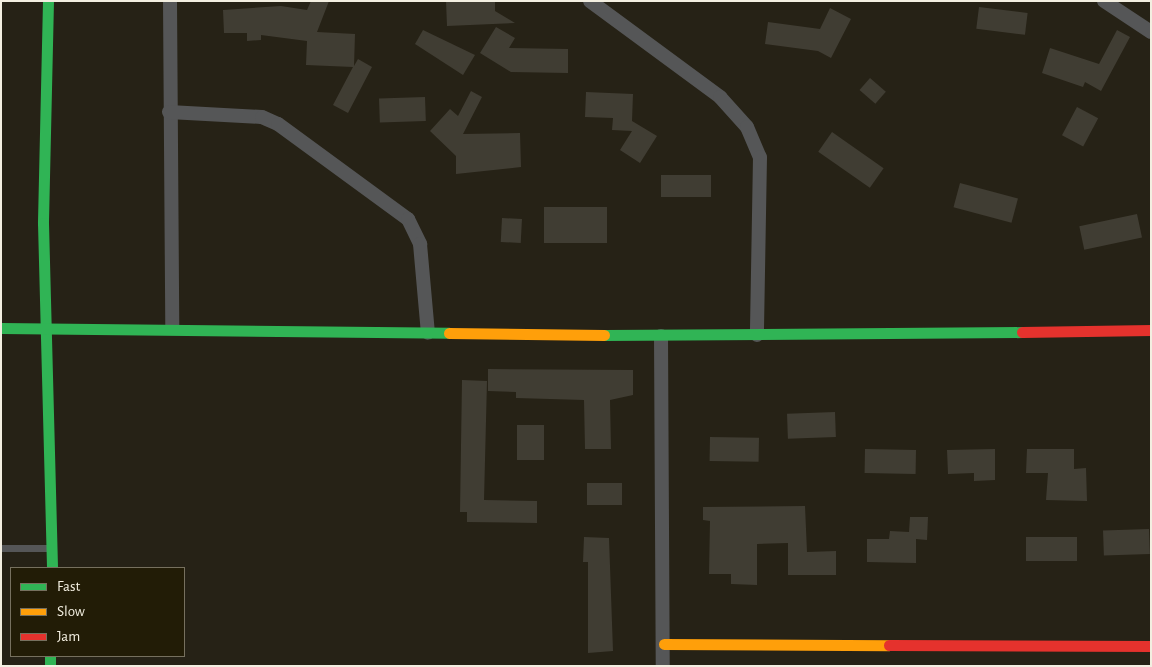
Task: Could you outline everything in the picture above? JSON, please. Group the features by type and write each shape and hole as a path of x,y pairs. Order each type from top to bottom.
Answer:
{"street":[{"path":"48,1 43,223 49,329 52,567"},
{"path":"170,1 169,112 172,328"},
{"path":"590,1 720,97 747,127 760,157 757,334"},
{"path":"1104,1 1151,32"},
{"path":"169,112 262,117 278,124 408,219 420,244 428,333"},
{"path":"1,328 172,328 661,336 1151,330"},
{"path":"661,336 663,666"},
{"path":"664,644 1151,646"}],"lane":[{"path":"1,548 53,548"}],"building":[{"path":"311,1 329,1 317,32 355,34 354,66 358,59 372,67 348,113 333,105 353,67 306,65 307,41 261,35 261,40 247,41 247,33 224,33 223,10 281,6 307,10"},
{"path":"446,1 495,1 495,11 515,23 447,26"},
{"path":"979,7 1028,13 1025,35 976,29"},
{"path":"830,8 851,19 831,58 818,51 765,44 768,22 820,29"},
{"path":"496,27 515,38 509,48 568,49 568,73 511,72 480,53"},
{"path":"423,30 475,55 463,75 415,44"},
{"path":"1117,30 1130,37 1101,91 1085,82 1083,87 1042,73 1050,48 1099,64"},
{"path":"870,78 886,92 875,104 860,90"},
{"path":"471,91 482,97 463,134 520,133 521,167 456,174 456,156 430,131 450,109 458,116"},
{"path":"586,92 633,94 632,121 657,136 640,163 620,150 632,131 612,130 613,118 585,117"},
{"path":"425,97 426,121 380,123 379,99"},
{"path":"1077,107 1098,118 1083,147 1062,135"},
{"path":"832,132 884,168 870,188 818,152"},
{"path":"661,175 711,175 711,197 661,197"},
{"path":"960,183 1018,199 1011,223 954,207"},
{"path":"544,207 607,207 607,243 544,243"},
{"path":"1137,214 1142,237 1084,250 1079,226"},
{"path":"502,218 522,219 521,243 501,242"},
{"path":"488,369 633,370 633,395 610,400 611,449 585,449 584,400 516,398 516,392 488,391"},
{"path":"462,380 487,381 484,500 537,501 537,523 467,522 467,512 460,512"},
{"path":"835,412 836,437 788,439 787,414"},
{"path":"517,425 544,425 544,460 517,460"},
{"path":"710,437 759,438 759,462 710,461"},
{"path":"865,449 916,450 916,474 865,473"},
{"path":"995,449 995,480 974,481 974,473 948,474 947,450"},
{"path":"1027,449 1074,449 1074,469 1086,468 1087,501 1046,500 1048,473 1026,473"},
{"path":"587,483 622,483 622,505 587,505"},
{"path":"805,506 807,552 836,551 836,575 788,575 788,543 757,544 757,585 731,584 731,574 709,574 710,521 703,520 703,507"},
{"path":"910,517 928,517 927,540 916,539 916,563 867,562 867,539 889,539 890,531 909,532"},
{"path":"1149,529 1150,554 1104,556 1103,531"},
{"path":"584,537 609,538 613,651 588,653 588,562 583,562"},
{"path":"1026,537 1077,537 1077,561 1026,561"}],"traffic: fast":[{"path":"48,1 43,223 52,567"},
{"path":"1,328 449,333"},
{"path":"604,335 1022,332"},
{"path":"50,657 50,666"}],"traffic: slow":[{"path":"449,333 604,335"},
{"path":"664,644 889,645"}],"traffic: jam":[{"path":"1022,332 1151,330"},
{"path":"889,645 1151,646"}]}
